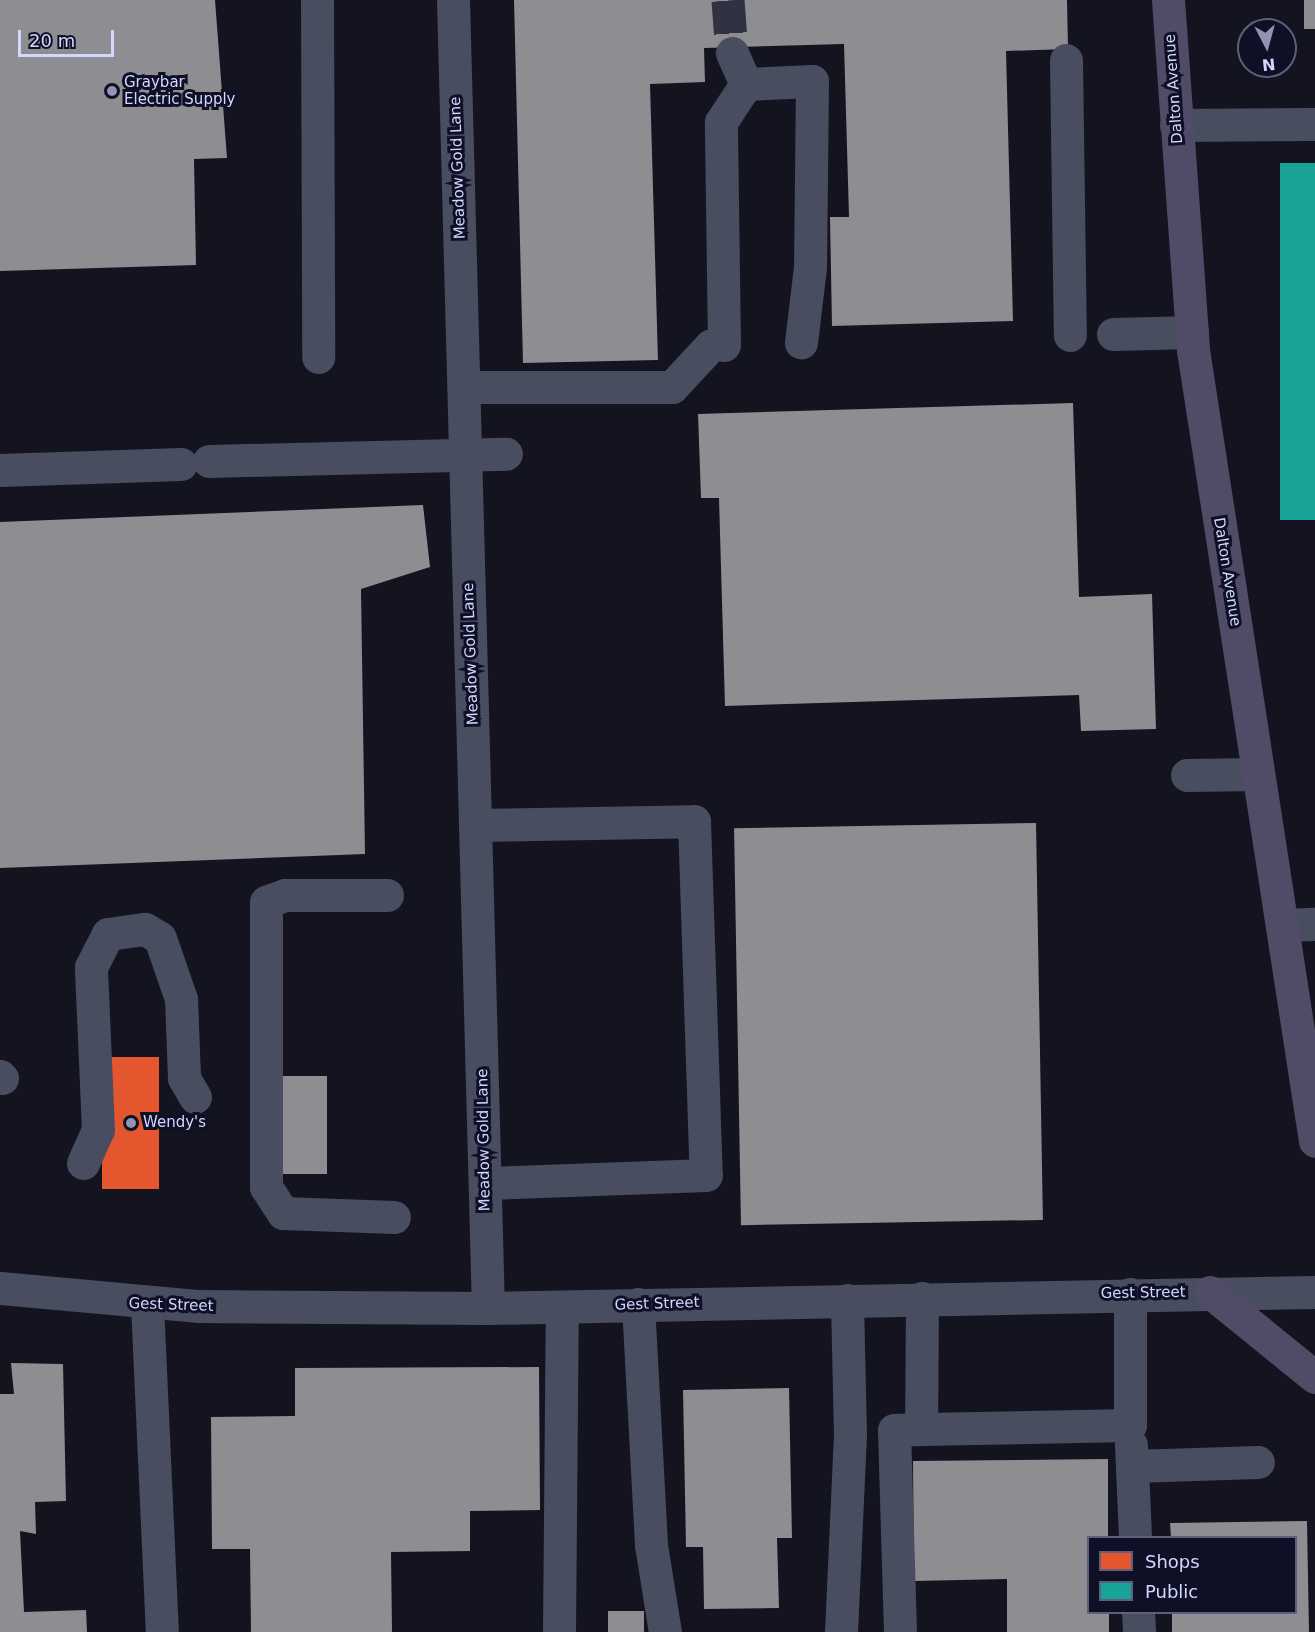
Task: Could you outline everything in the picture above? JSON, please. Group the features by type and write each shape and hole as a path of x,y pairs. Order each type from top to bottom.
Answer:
{"main road":[{"name":"Dalton Avenue","path":"1168,5 1192,332 1258,774 1314,1122"},
{"path":"1210,1292 1315,1377"}],"street":[{"path":"317,0 318,357"},
{"name":"Meadow Gold Lane","path":"453,0 488,1308"},
{"path":"732,53 746,84"},
{"path":"1066,60 1070,335"},
{"path":"746,84 812,81 810,267 801,342"},
{"path":"464,387 672,387 717,345 721,122 746,84"},
{"path":"1176,125 1315,123"},
{"path":"1113,334 1192,332"},
{"path":"0,470 195,462 506,454"},
{"path":"1187,775 1258,774"},
{"path":"475,825 694,821 706,1175 485,1183"},
{"path":"387,895 285,895 266,902 266,1186 283,1214 394,1217"},
{"path":"1282,925 1315,924"},
{"path":"83,1163 98,1130 91,967 108,934 145,929 160,938 180,999 184,1078 195,1097"},
{"name":"Gest Street","path":"0,1288 147,1304 488,1308 1210,1292 1315,1292"},
{"path":"1130,1294 1130,1425 1135,1536"},
{"path":"900,1632 907,1429 922,1298"},
{"path":"841,1632 850,1434 847,1300"},
{"path":"147,1304 162,1632"},
{"path":"638,1304 651,1545 665,1632"},
{"path":"559,1632 562,1308"},
{"path":"850,1434 907,1429 1130,1425"},
{"path":"1132,1466 1258,1462"},
{"path":"1138,1614 1139,1632"}],"building: Shops":[{"name":"Wendy's","path":"102,1057 159,1057 159,1189 102,1189"}],"building: Public":[{"path":"1280,163 1315,163 1315,520 1280,520"}],"building: Industry":[{"name":"Graybar Electric Supply","path":"0,0 215,0 227,158 194,159 196,265 0,271"},
{"path":"514,0 1067,0 1068,49 1006,51 1013,321 832,326 830,217 849,217 844,44 704,48 705,82 650,84 658,360 523,363"},
{"path":"1304,0 1315,0 1315,29 1304,29"},
{"path":"1073,403 1079,597 1152,594 1156,729 1081,731 1079,695 725,706 719,498 701,498 698,414"},
{"path":"423,505 430,567 361,589 365,854 0,868 0,522"},
{"path":"1036,823 1043,1220 741,1225 734,828"},
{"path":"272,1076 327,1076 327,1174 272,1174"},
{"path":"11,1363 63,1364 66,1501 35,1502 36,1534 20,1531 24,1612 86,1610 87,1632 0,1632 0,1394 14,1394"},
{"path":"539,1367 540,1510 470,1511 470,1551 391,1552 392,1632 251,1632 250,1549 212,1549 211,1417 295,1416 295,1368"},
{"path":"789,1388 792,1538 777,1538 779,1608 704,1609 703,1547 686,1547 683,1390"},
{"path":"1108,1459 1108,1536 1087,1536 1087,1614 1109,1614 1109,1632 1007,1632 1007,1579 914,1581 913,1461"},
{"path":"1307,1521 1309,1632 1172,1632 1172,1614 1297,1614 1297,1536 1171,1536 1170,1523"},
{"path":"608,1611 644,1611 644,1632 608,1632"}],"tunnel":[{"path":"728,0 732,53"}],"place":[{"name":"Graybar Electric Supply","path":"112,91"},
{"name":"Wendy's","path":"131,1123"}]}
